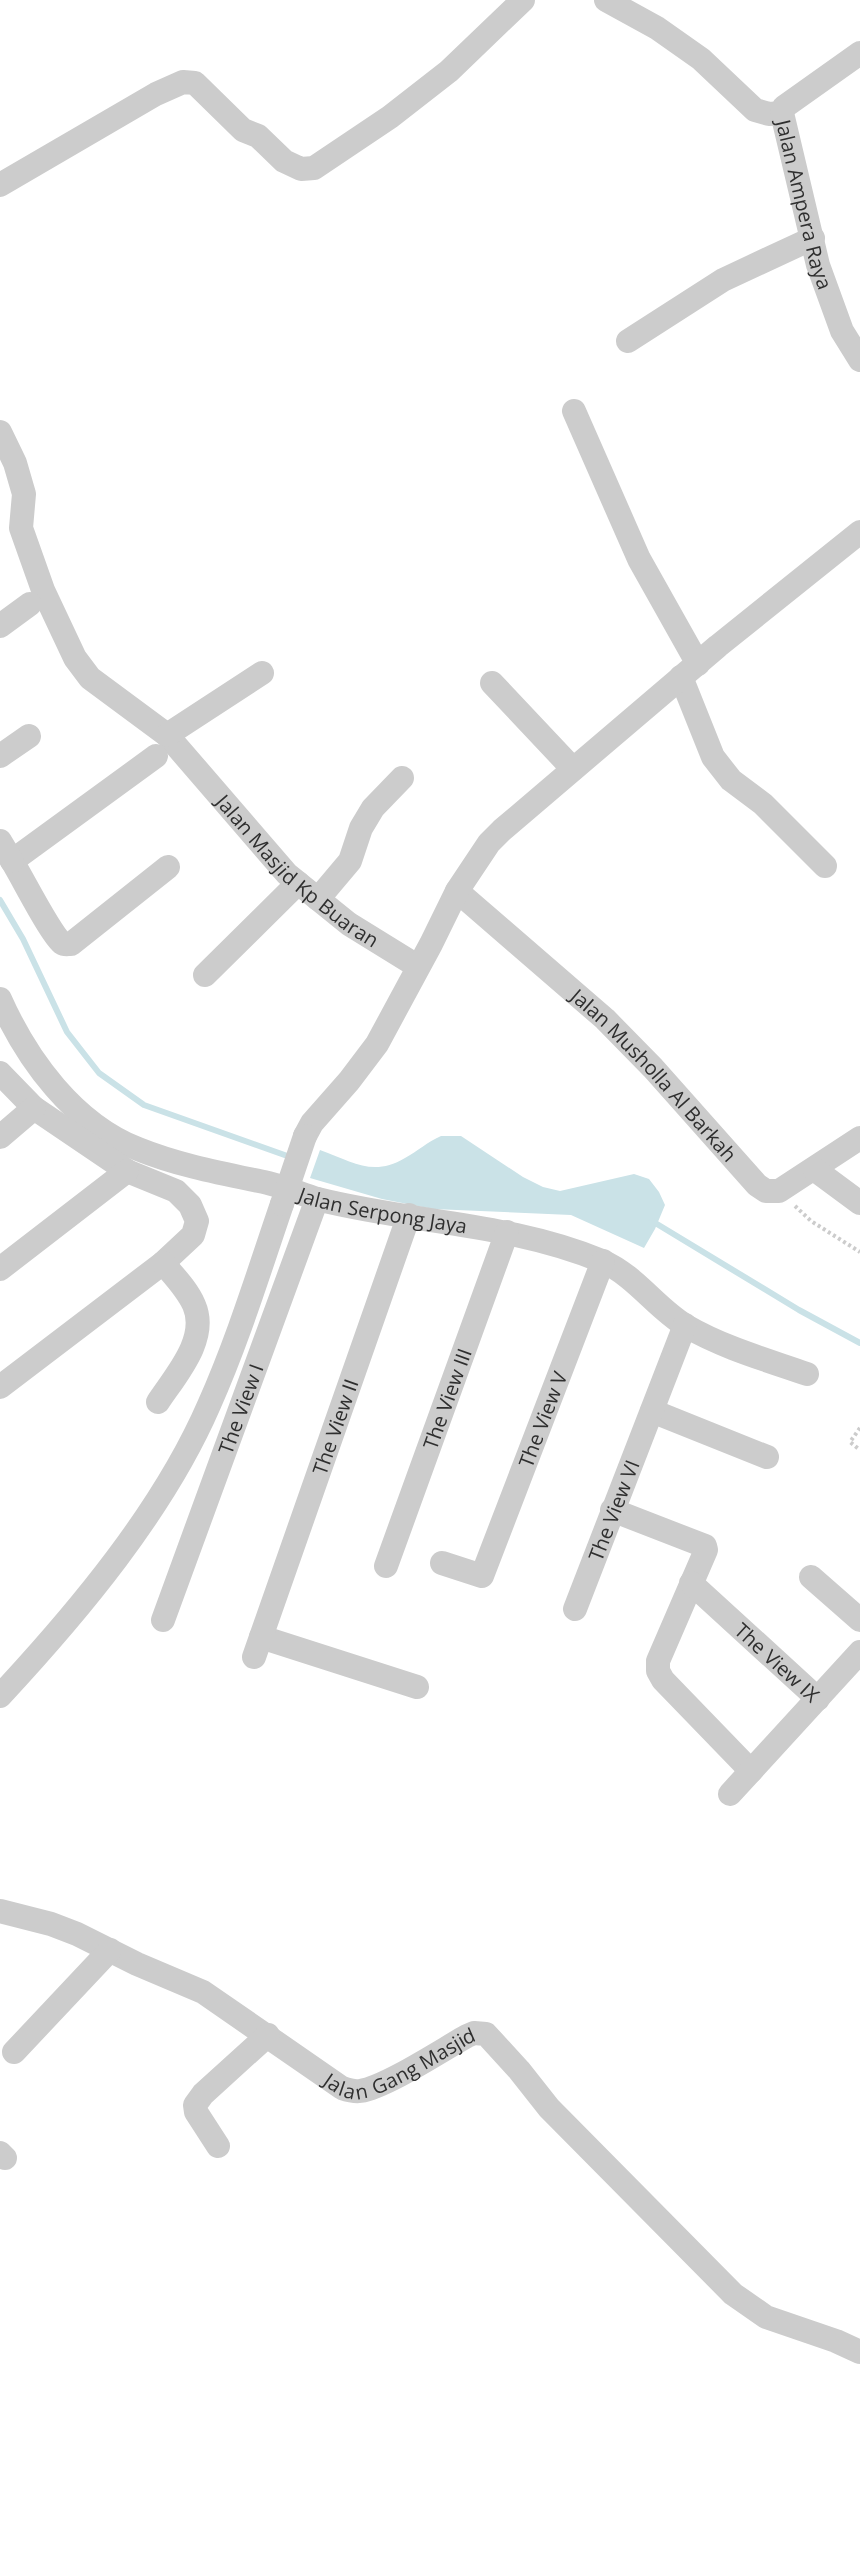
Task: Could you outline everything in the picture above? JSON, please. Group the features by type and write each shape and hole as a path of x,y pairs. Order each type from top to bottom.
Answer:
{"street":[{"path":"0,185 156,94 183,82 195,83 243,130 258,136 284,161 301,169 314,168 390,117 449,71 523,0"},
{"name":"Jalan Ampera Raya","path":"606,0 683,45 755,110 769,114 782,113 818,265 842,331 860,360"},
{"path":"782,113 784,107 860,53"},
{"path":"628,342 723,280 813,238"},
{"path":"574,411 690,670 713,757 731,780 763,804 825,866"},
{"name":"Jalan Masjid Kp Buaran","path":"0,432 15,463 24,494 21,528 43,590 75,658 90,678 167,735 287,874 349,924 417,966"},
{"path":"0,1696 48,1645 87,1597 161,1494 187,1451 209,1407 230,1356 305,1136 312,1123 349,1082 377,1044 457,891 495,837 690,670 860,532"},
{"path":"0,626 30,603"},
{"path":"167,735 262,673"},
{"path":"492,682 573,769"},
{"path":"0,756 29,736"},
{"path":"156,756 6,851 54,931 67,945 168,867"},
{"path":"318,900 350,861 361,828 373,808 402,778"},
{"path":"206,975 298,883"},
{"name":"Jalan Musholla Al Barkah","path":"457,891 605,1019 653,1068 757,1185 766,1191 779,1191"},
{"name":"Jalan Serpong Jaya","path":"0,999 29,1051 64,1097 83,1115 108,1133 137,1149 180,1164 276,1185 317,1198 507,1232 603,1262 625,1273 685,1325 735,1349 807,1374"},
{"path":"0,1387 163,1263 193,1235 197,1221 190,1205 176,1191 127,1171 34,1108 0,1073 29,1051"},
{"path":"0,1137 34,1108"},
{"path":"779,1191 860,1138"},
{"path":"814,1169 860,1203"},
{"path":"0,1269 127,1171"},
{"name":"The View I","path":"163,1620 317,1198"},
{"name":"The View II","path":"409,1215 258,1647 417,1688"},
{"name":"The View III","path":"386,1566 507,1232"},
{"name":"The View V","path":"442,1563 482,1576 603,1262"},
{"path":"158,1402 192,1349 197,1320 195,1307 188,1294 163,1263"},
{"name":"The View VI","path":"575,1609 685,1325"},
{"path":"651,1411 767,1457"},
{"path":"612,1510 703,1544 706,1550 658,1661 658,1671 663,1680 751,1771"},
{"path":"811,1577 860,1620"},
{"name":"The View IX","path":"691,1583 818,1699 730,1794"},
{"path":"818,1699 860,1652"},
{"name":"Jalan Gang Masjid","path":"0,1911 51,1924 203,1992 342,2088 357,2092 369,2089 467,2036 474,2033 486,2034 549,2108 733,2294 766,2317 836,2341 860,2352"},
{"path":"14,2052 110,1950"},
{"path":"218,2146 196,2112 197,2101 268,2036"}],"path":[{"path":"779,1191 811,1221 860,1252"},
{"path":"860,1428 850,1442 860,1450"}],"water":[{"path":"441,1136 461,1136 523,1177 543,1187 560,1191 634,1174 649,1179 665,1205 644,1248 571,1215 433,1209 382,1199 310,1178 320,1150 363,1166 383,1166 394,1164"}],"waterway":[{"path":"0,900 23,939 67,1032 99,1073 144,1105 293,1158"},
{"path":"652,1221 799,1310 860,1343"}]}
